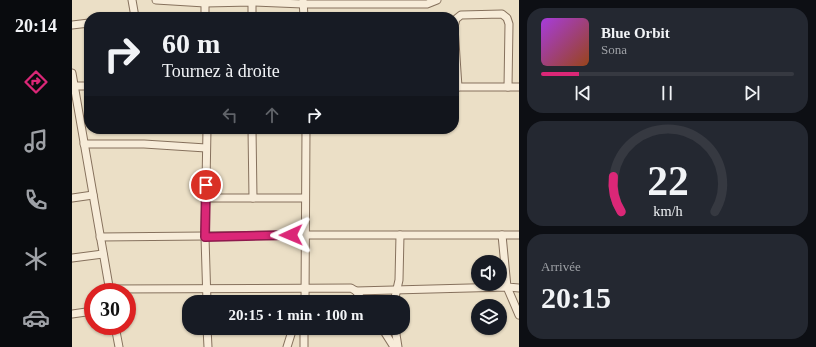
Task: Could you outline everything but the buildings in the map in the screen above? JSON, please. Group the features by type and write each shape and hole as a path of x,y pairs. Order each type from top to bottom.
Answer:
{"street":[{"path":"132,0 134,12"},
{"path":"156,0 205,3 303,2 427,4 437,0"},
{"path":"252,2 252,12"},
{"path":"303,2 304,12"},
{"path":"205,3 205,12"},
{"path":"459,17 461,15 502,14 507,18 509,24 508,87"},
{"path":"72,25 84,24"},
{"path":"72,73 73,86 108,283"},
{"path":"73,86 84,86"},
{"path":"459,87 519,87"},
{"path":"206,295 205,237 207,134"},
{"path":"252,134 253,198"},
{"path":"306,134 306,295"},
{"path":"84,144 144,144 206,148"},
{"path":"72,198 93,195"},
{"path":"206,198 305,198"},
{"path":"395,295 399,280 400,235"},
{"path":"502,235 504,255"},
{"path":"100,237 519,235"},
{"path":"72,257 103,254"},
{"path":"304,295 306,288"},
{"path":"136,289 351,288 359,295"},
{"path":"519,288 507,288 519,315"},
{"path":"356,291 471,289"},
{"path":"72,314 84,312"},
{"path":"117,335 119,347"},
{"path":"208,335 208,347"},
{"path":"287,347 291,335"},
{"path":"304,335 304,347"},
{"path":"386,335 394,347"},
{"path":"396,335 398,347"}],"route":[{"path":"206,185 205,237 291,235"}]}
